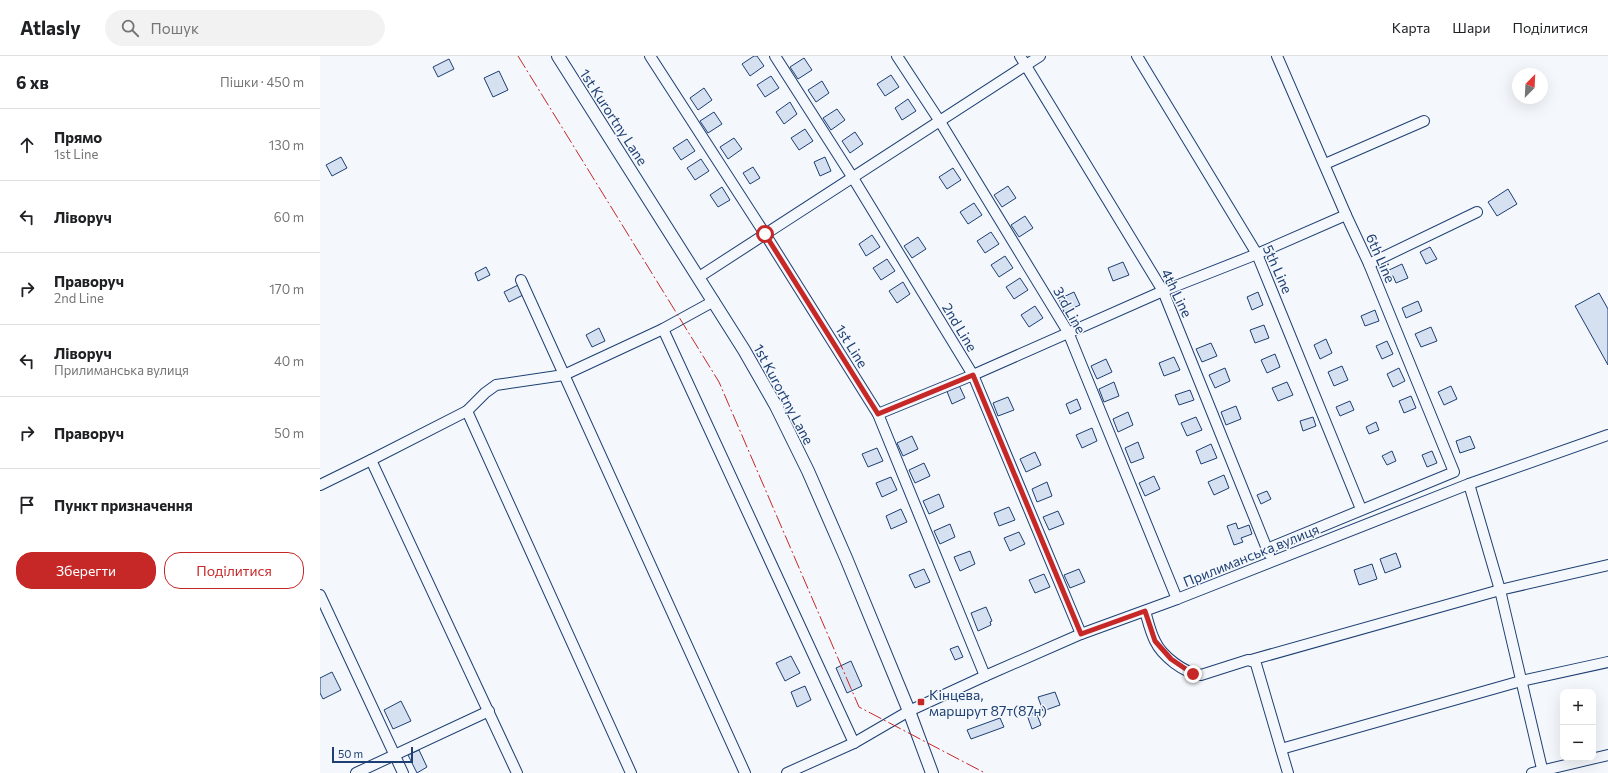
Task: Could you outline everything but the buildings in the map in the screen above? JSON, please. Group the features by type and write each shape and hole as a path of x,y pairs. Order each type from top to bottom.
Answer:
{"street":[{"name":"1st Kurortny Lane","path":"558,56 714,301 776,406 808,471 846,558 909,711 932,773"},
{"name":"1st Line","path":"650,56 765,234 878,414 985,676"},
{"name":"2nd Line","path":"775,56 853,178 973,375 1081,634"},
{"name":"3rd Line","path":"897,56 939,120 1068,332 1177,599"},
{"name":"4th Line","path":"1020,56 1163,291 1271,561"},
{"path":"699,277 853,178 939,120 1040,56"},
{"name":"5th Line","path":"1137,56 1257,254 1362,509"},
{"name":"6th Line","path":"1277,56 1346,215 1369,264 1454,472 1362,509"},
{"path":"1325,164 1424,121"},
{"path":"1369,264 1477,212"},
{"path":"878,414 973,375 1163,291 1257,254 1346,215"},
{"path":"521,280 745,773"},
{"path":"320,485 467,411 485,393 496,385 564,375 663,329 714,301"},
{"path":"663,329 854,742"},
{"path":"467,411 632,773"},
{"name":"Прилиманська вулиця","path":"787,773 854,742 909,711 1081,634 1177,599 1469,484 1608,435"},
{"path":"372,460 517,773"},
{"path":"1469,484 1500,590 1542,772"},
{"path":"1267,549 1362,509"},
{"path":"1145,611 1155,641 1171,659 1193,674 1200,675 1500,590 1608,565"},
{"path":"320,595 403,773"},
{"path":"1251,660 1256,664 1288,773"},
{"path":"1281,749 1521,681 1608,662"},
{"path":"356,773 489,711"},
{"path":"1532,773 1542,772 1608,755"}],"power":[{"path":"518,56 719,382 859,707 985,773"}],"place":[{"name":"Кінцева, маршрут 87т(87н)","path":"921,702"}],"route":[{"path":"765,234 878,414 973,375 1081,634 1145,611 1155,641 1162,651 1193,674"}]}
